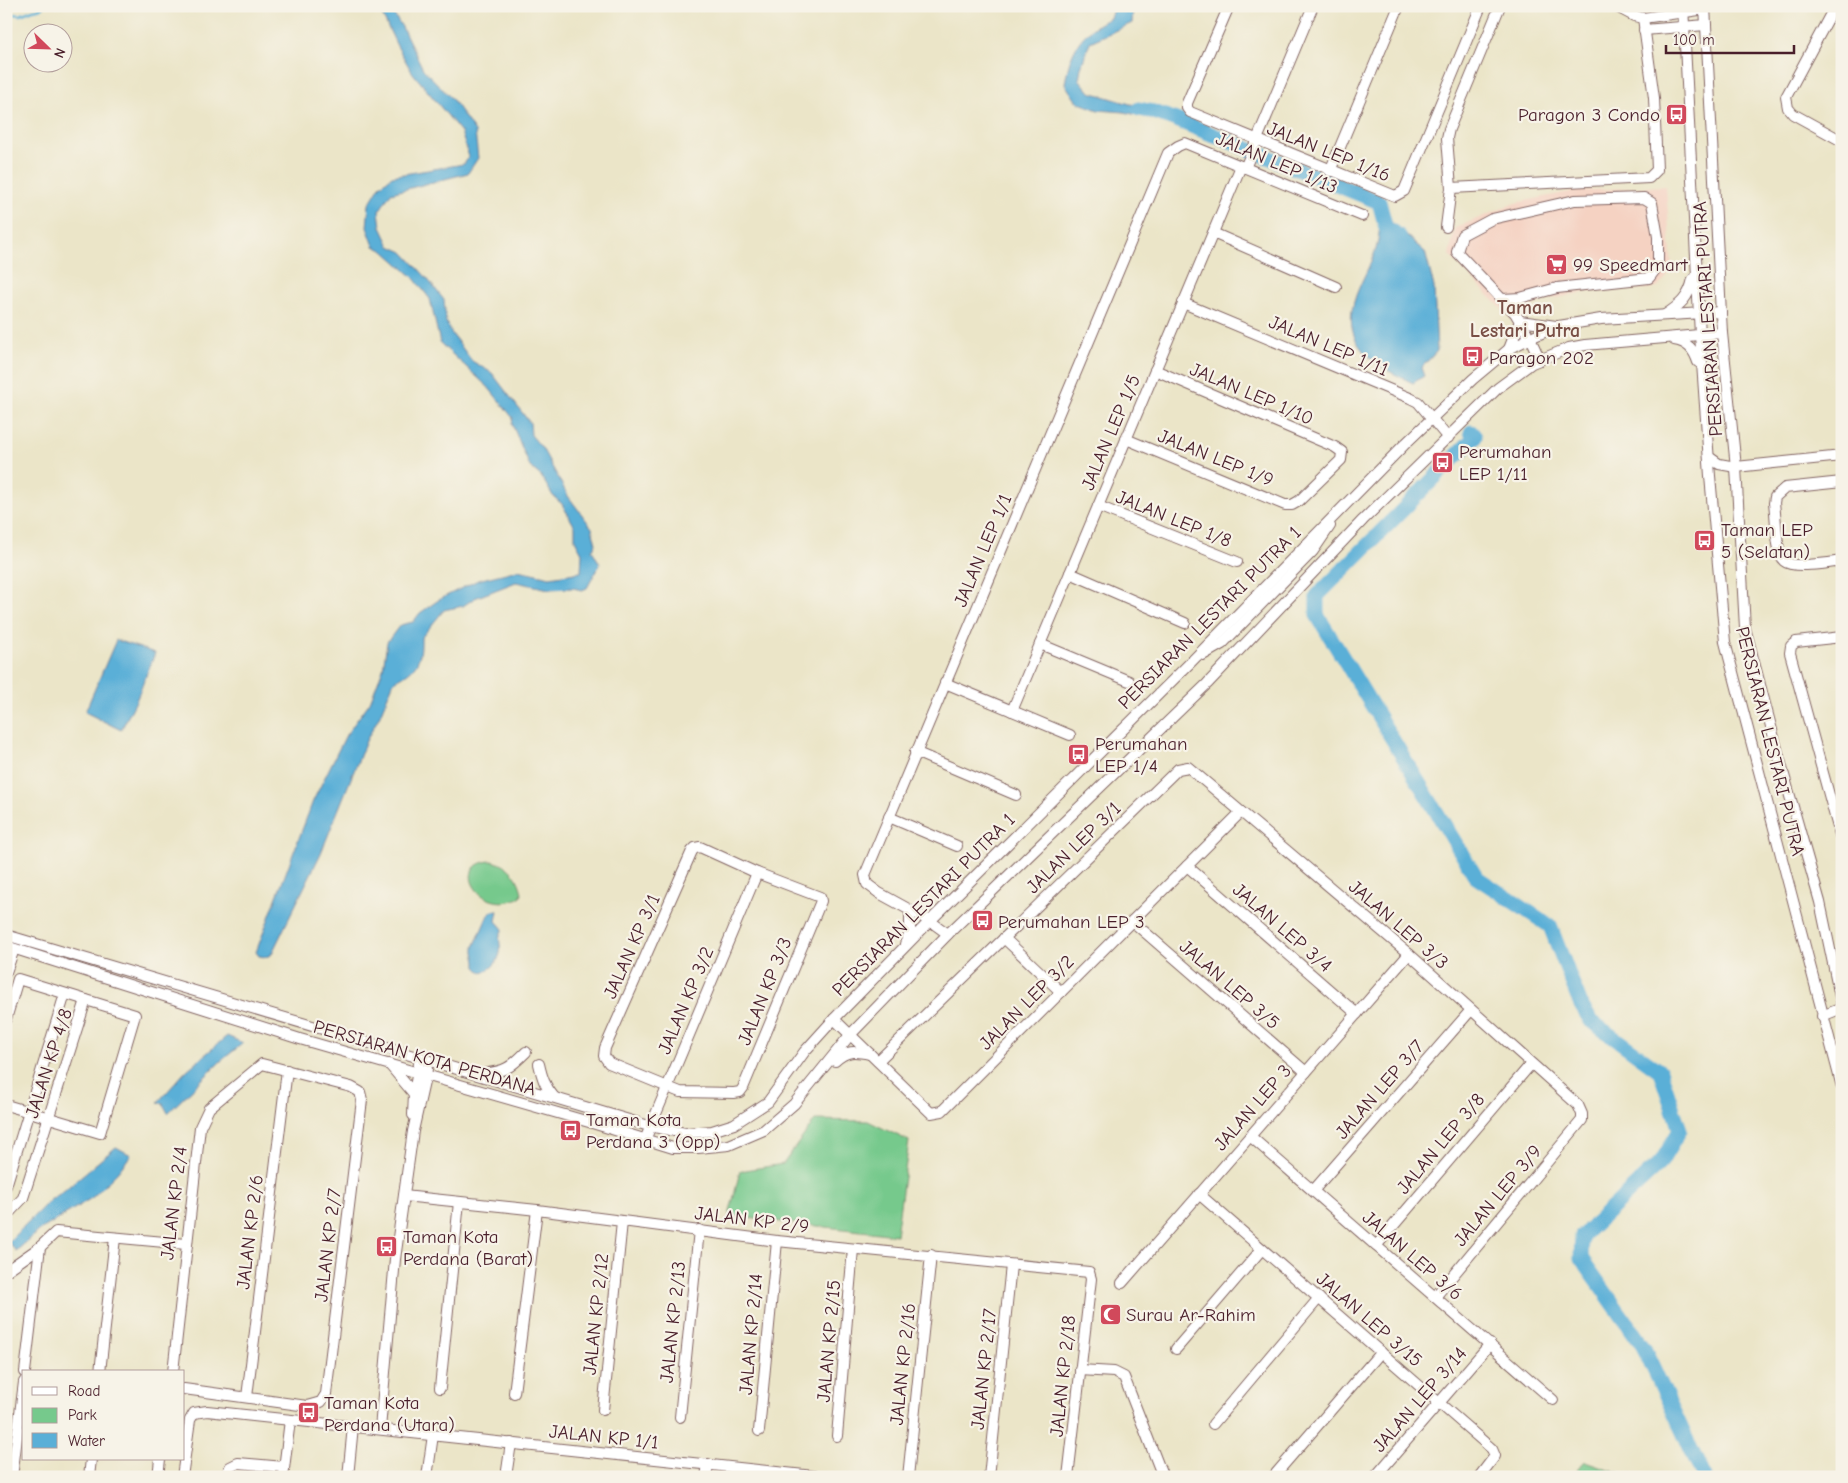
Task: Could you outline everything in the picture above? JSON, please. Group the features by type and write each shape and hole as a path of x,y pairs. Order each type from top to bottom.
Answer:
{"street":[{"name":"JALAN LEP 1/16","path":"1229,6 1187,103 1187,108 1190,112 1255,143 1395,196 1404,191 1481,6"},
{"name":"JALAN LEP 1/5","path":"1012,711 1183,303 1255,143 1313,6"},
{"path":"1330,171 1399,6"},
{"path":"1446,226 1451,188 1449,129 1500,6"},
{"path":"1615,6 1634,16 1643,18 1670,10 1706,8"},
{"path":"1835,6 1786,97 1788,108 1793,114 1841,140"},
{"name":"PERSIARAN LESTARI PUTRA","path":"1706,8 1722,333 1736,467 1745,628 1820,902 1842,1007"},
{"name":"PERSIARAN LESTARI PUTRA","path":"1683,9 1698,314 1726,642 1842,1087"},
{"path":"1451,188 1649,178 1657,170 1654,98 1643,18"},
{"path":"1644,30 1706,25"},
{"path":"1667,28 1684,47"},
{"name":"JALAN LEP 1/13","path":"1178,146 1185,143 1245,165 1362,216"},
{"name":"JALAN LEP 1/1","path":"948,934 930,921 879,893 867,884 865,875 1168,153 1178,146"},
{"path":"1503,299 1528,296 1557,288 1648,278 1658,266 1658,237 1652,203 1644,198 1575,200 1492,219 1462,236 1457,252 1503,299 1517,317 1530,338 1540,360"},
{"path":"1213,233 1336,287"},
{"path":"1664,315 1687,298 1692,287 1696,268"},
{"path":"1510,349 1521,301 1528,296"},
{"name":"JALAN LEP 1/11","path":"1183,303 1418,402 1448,438"},
{"path":"1432,418 1473,379 1510,349 1559,326 1601,319 1721,312"},
{"path":"1517,317 1559,326"},
{"name":"PERSIARAN LESTARI PUTRA 1","path":"817,1076 850,1035 948,934 1207,684 1363,520 1498,388 1532,363 1577,346 1722,333"},
{"path":"1667,338 1682,341 1688,346 1694,352 1703,372"},
{"name":"JALAN LEP 1/10","path":"1156,370 1335,447 1342,452 1341,460 1292,505"},
{"name":"PERSIARAN LESTARI PUTRA 1","path":"789,1074 805,1051 834,1019 930,921 1191,662 1222,644 1313,551 1344,505 1432,418"},
{"name":"JALAN LEP 1/9","path":"1126,439 1285,505 1292,505"},
{"path":"1709,457 1719,464 1736,467 1842,456"},
{"path":"1842,482 1785,488 1776,497 1774,504 1780,554 1785,562 1794,565 1842,561"},
{"name":"JALAN LEP 1/8","path":"1098,506 1237,562"},
{"path":"1070,573 1185,623"},
{"path":"1842,637 1796,642 1791,646 1790,653 1842,842"},
{"path":"1040,644 1129,681"},
{"path":"945,683 1070,735"},
{"path":"915,752 1016,795"},
{"name":"JALAN LEP 3/3","path":"1188,767 1409,954 1578,1106 1582,1114"},
{"name":"JALAN LEP 3/1","path":"874,1057 1004,938 1178,769 1188,767"},
{"name":"JALAN LEP 3/2","path":"874,1057 932,1112 942,1111 1241,812"},
{"path":"889,816 957,846"},
{"name":"JALAN KP 3/1","path":"667,1087 609,1063 604,1056 605,1048 692,851 700,847 757,873"},
{"name":"JALAN LEP 3/4","path":"1187,866 1357,1014"},
{"name":"JALAN KP 3/2","path":"645,1140 649,1126 757,873"},
{"name":"JALAN KP 3/3","path":"667,1087 680,1092 705,1093 734,1093 740,1092 744,1088 821,901 817,895 757,873"},
{"path":"904,948 910,932 910,910"},
{"name":"JALAN LEP 3/5","path":"1132,921 1306,1072"},
{"name":"PERSIARAN KOTA PERDANA","path":"6,935 649,1126 685,1133 712,1130 734,1124 768,1102 789,1074"},
{"path":"1004,938 1060,992"},
{"path":"6,972 10,948"},
{"name":"PERSIARAN KOTA PERDANA","path":"10,948 282,1033 673,1148 698,1148 729,1144 764,1130 794,1104 817,1076"},
{"name":"JALAN LEP 3","path":"1122,1282 1409,954"},
{"path":"6,1019 18,979 135,1015 100,1133 6,1105"},
{"name":"JALAN KP 4/8","path":"6,1186 65,994"},
{"name":"JALAN KP 4/8","path":"6,1216 23,1198 86,1000"},
{"path":"1822,1016 1842,1007"},
{"name":"JALAN LEP 3/7","path":"1313,1191 1471,1010"},
{"path":"834,1019 874,1057"},
{"path":"480,1075 503,1071 514,1064 526,1052"},
{"path":"817,1076 844,1053 856,1052 874,1057"},
{"path":"380,1429 395,1259 425,1059"},
{"name":"JALAN KP 2/4","path":"173,1370 200,1127 209,1108 262,1064 287,1070"},
{"path":"389,1064 414,1094"},
{"path":"539,1064 542,1079 554,1097"},
{"name":"JALAN LEP 3/8","path":"1376,1246 1531,1064"},
{"name":"JALAN KP 2/7","path":"247,1397 307,1406 321,1402 326,1394 362,1100 360,1092 351,1087 287,1070"},
{"name":"JALAN KP 2/6","path":"247,1397 287,1070"},
{"path":"413,1131 414,1094 422,1073"},
{"name":"JALAN LEP 3/9","path":"1435,1297 1582,1120 1582,1114"},
{"name":"JALAN LEP 3/6","path":"1250,1136 1553,1400"},
{"name":"JALAN LEP 3/15","path":"1199,1194 1492,1449 1496,1456 1480,1477"},
{"name":"JALAN KP 2/9","path":"404,1196 537,1210 777,1241 1089,1272 1091,1279"},
{"path":"440,1388 459,1202"},
{"path":"514,1393 537,1210"},
{"name":"JALAN KP 2/12","path":"603,1410 622,1222"},
{"name":"JALAN KP 2/13","path":"680,1417 699,1230"},
{"path":"8,1268 40,1247 56,1232 186,1244"},
{"path":"100,1370 115,1238"},
{"name":"JALAN KP 2/14","path":"759,1431 777,1241"},
{"path":"25,1370 40,1247"},
{"name":"JALAN KP 2/15","path":"837,1436 854,1249"},
{"path":"1176,1349 1262,1249"},
{"name":"JALAN KP 2/16","path":"908,1477 931,1255"},
{"name":"JALAN KP 2/17","path":"989,1477 1011,1265"},
{"name":"JALAN KP 2/18","path":"1068,1477 1091,1279"},
{"path":"1213,1424 1319,1298"},
{"name":"JALAN LEP 3/14","path":"1375,1477 1490,1344"},
{"path":"1273,1477 1381,1352"},
{"path":"1080,1370 1114,1372 1124,1378 1163,1477"},
{"path":"185,1390 247,1397"},
{"path":"12,1477 22,1398"},
{"name":"JALAN KP 1/1","path":"185,1456 190,1420 194,1413 208,1411 824,1477"},
{"path":"226,1477 230,1467 238,1463 284,1472 290,1420"},
{"path":"348,1477 353,1426"},
{"path":"427,1477 433,1435"},
{"path":"506,1477 511,1443"},
{"path":"89,1477 90,1460"},
{"path":"158,1477 160,1460"},
{"name":"JALAN KP 1/1","path":"182,1477 184,1460"},
{"path":"706,1477 708,1464"}],"shaded area":[{"name":"Paragon 202","path":"1666,186 1672,271 1657,288 1587,292 1545,300 1509,316 1449,255 1455,228 1515,203 1574,191"}],"green space":[{"path":"491,861 503,865 512,872 522,893 520,897 506,902 493,901 483,896 475,888 471,879 472,871 479,864"},
{"path":"815,1120 868,1121 909,1141 896,1235 729,1216 740,1171 783,1164"},
{"path":"1585,1461 1631,1477 1571,1477"}],"water":[{"path":"378,6 389,7 402,27 423,69 452,99 475,132 478,158 468,173 391,193 379,211 381,227 390,246 403,252 444,300 446,322 452,334 472,361 492,373 530,423 531,435 542,448 568,496 592,528 596,544 592,550 600,564 587,588 582,590 573,588 549,589 516,582 475,598 463,606 444,610 421,638 420,653 416,665 394,681 380,715 366,741 321,853 271,955 265,957 259,956 256,952 313,801 346,735 370,702 383,669 387,642 400,625 413,622 420,613 440,599 478,580 518,570 550,577 581,572 582,553 575,540 575,527 562,504 553,496 541,476 530,467 512,424 513,418 488,387 440,343 430,299 413,277 384,251 374,246 367,227 369,204 380,186 392,176 464,164 469,157 461,132 412,72"},
{"path":"1114,6 1133,6 1132,23 1090,42 1081,67 1079,79 1090,92 1130,104 1159,108 1155,119 1124,112 1098,110 1077,102 1065,84 1070,62 1078,44 1091,30 1110,18"},
{"path":"1391,222 1425,252 1434,287 1437,351 1421,368 1424,376 1413,383 1387,370 1366,353 1358,343 1353,331 1351,318 1354,302 1376,249 1380,226"},
{"path":"116,640 155,653 136,701 121,730 85,712"},
{"path":"493,911 498,911 496,921 503,929 500,939 500,953 494,966 481,972 476,967 474,947 488,915"},
{"path":"227,1036 243,1043 221,1061 168,1113 163,1104 158,1102 186,1071"},
{"path":"116,1147 131,1155 117,1173 93,1197 40,1230 16,1251 8,1242 50,1200"}],"waterway":[{"path":"6,13 20,15 43,6"},
{"path":"1139,109 1179,121 1379,202 1386,228 1399,236"},
{"path":"1471,432 1475,437 1317,596 1317,615 1476,877 1550,926 1581,1005 1591,1021 1660,1071 1680,1130 1661,1162 1582,1236 1581,1258 1643,1346 1704,1477"}],"place":[{"name":"Paragon 3 Condo","path":"1676,114"},
{"name":"99 Speedmart","path":"1557,264"},
{"name":"Paragon 202","path":"1473,357"},
{"name":"Perumahan LEP 1/11","path":"1443,462"},
{"name":"Taman LEP 5 (Selatan)","path":"1705,540"},
{"name":"Perumahan LEP 1/4","path":"1079,754"},
{"name":"Perumahan LEP 3","path":"982,921"},
{"name":"Taman Kota Perdana 3 (Opp)","path":"570,1130"},
{"name":"Taman Kota Perdana (Barat)","path":"387,1247"},
{"name":"Surau Ar-Rahim","path":"1110,1314"},
{"name":"Taman Kota Perdana (Utara)","path":"308,1413"}],"district":[{"name":"Taman Lestari Putra","path":"1525,318"}]}
